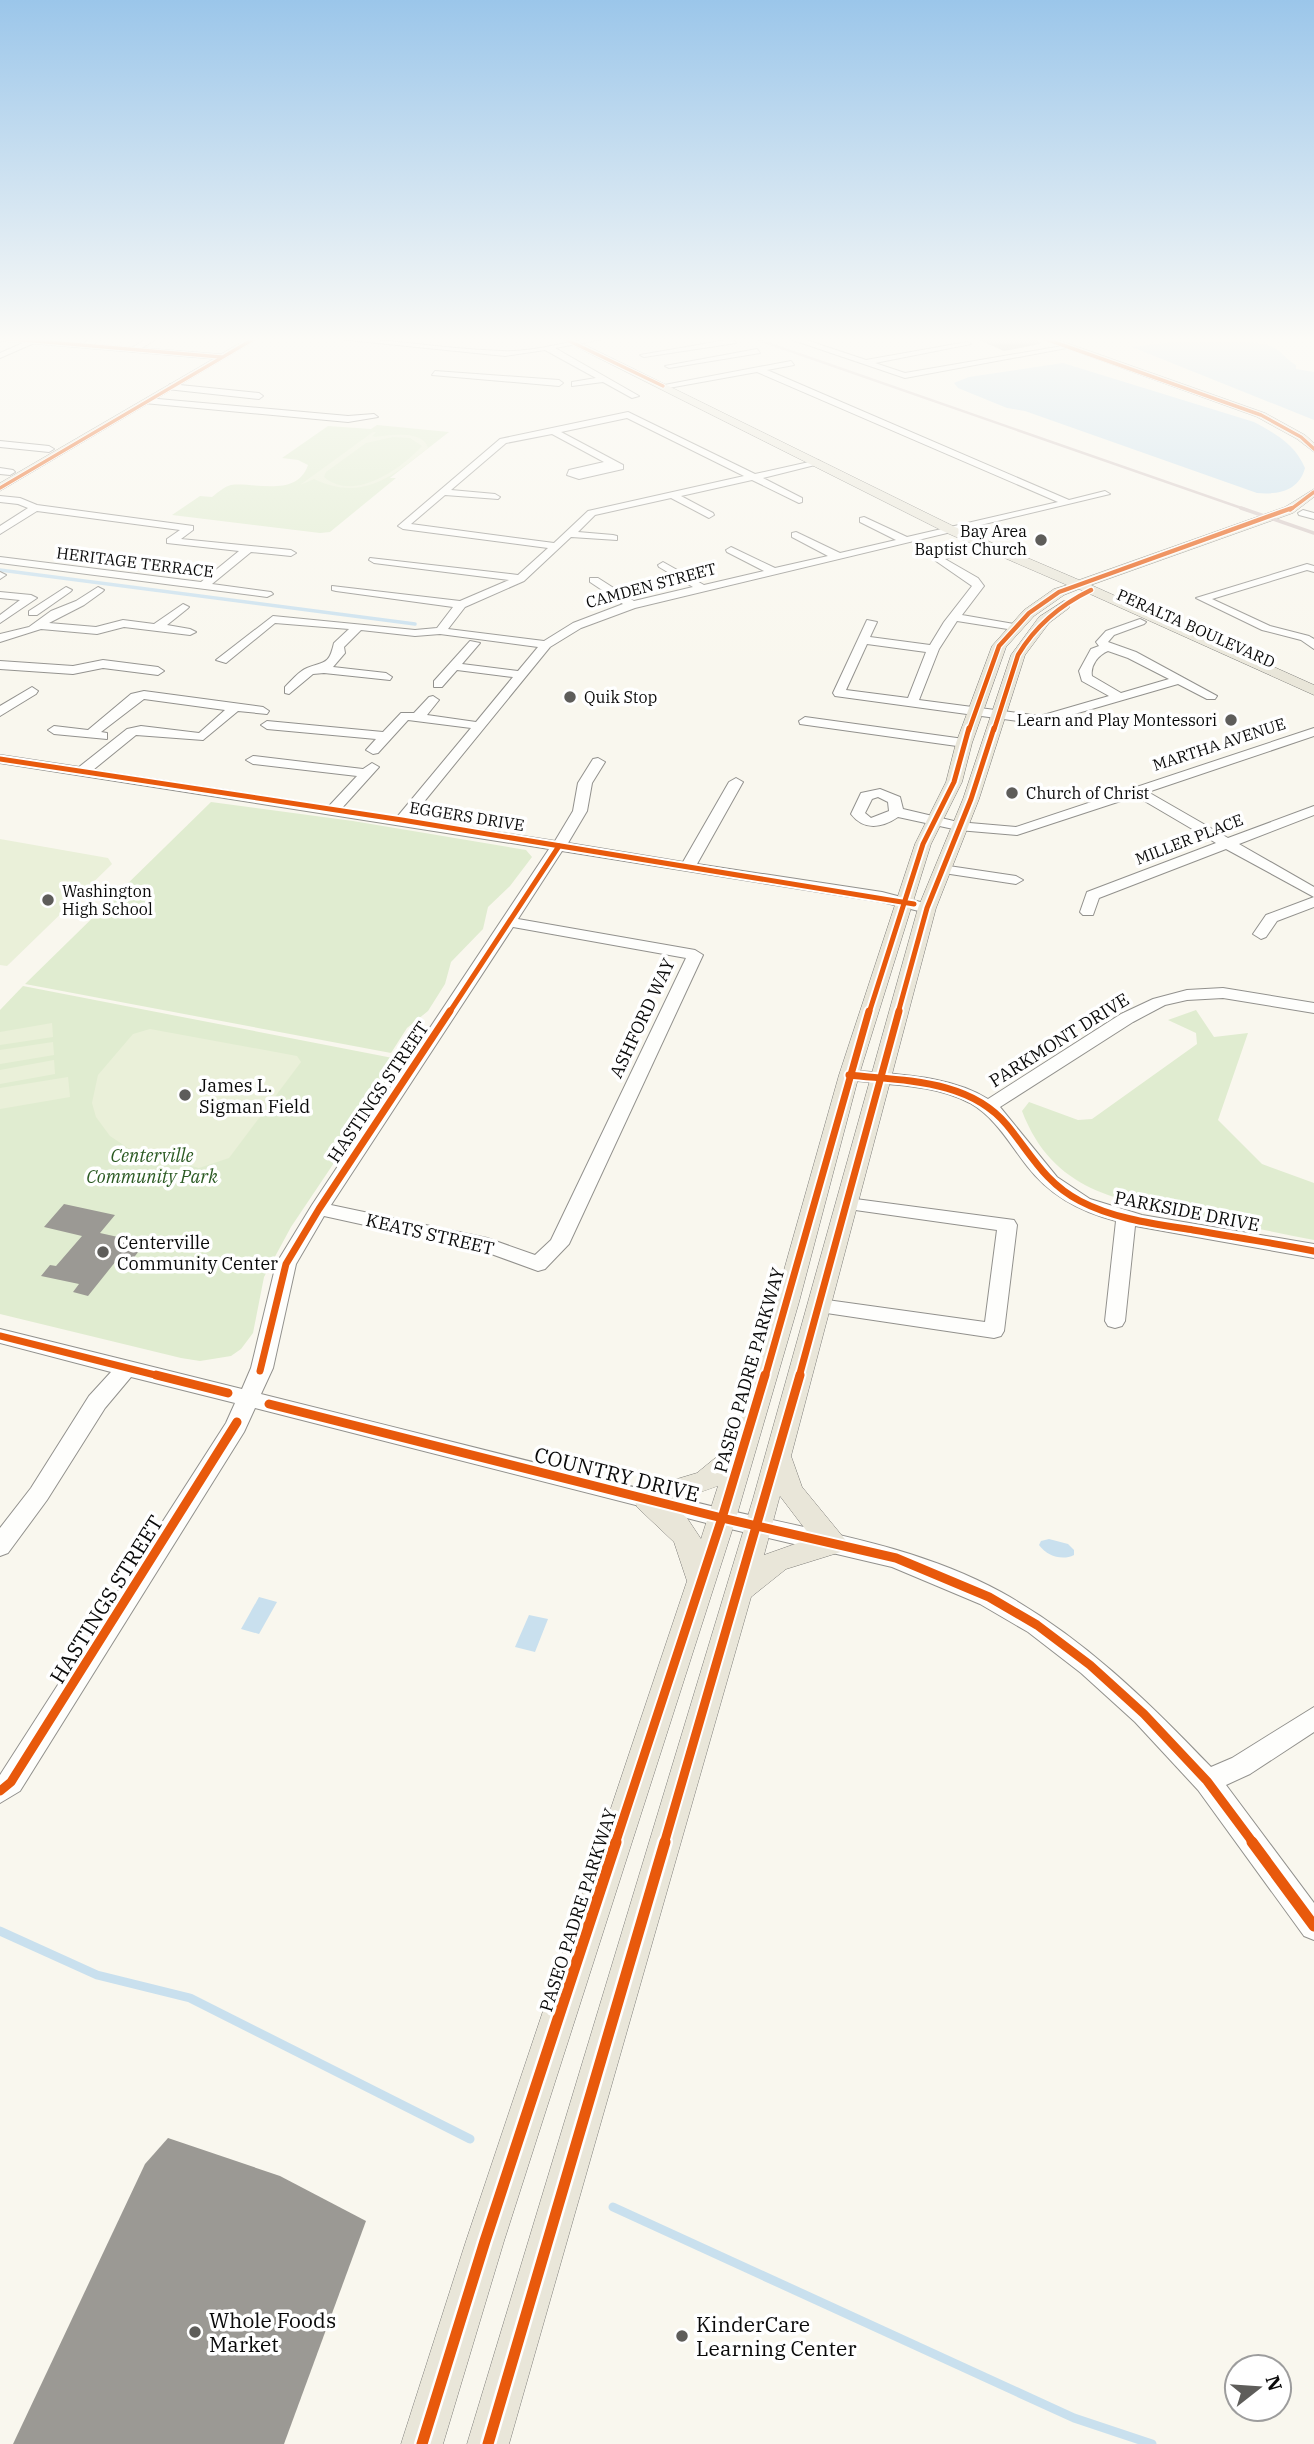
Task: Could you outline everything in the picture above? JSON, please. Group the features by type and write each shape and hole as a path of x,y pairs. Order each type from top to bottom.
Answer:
{"main road":[{"path":"3,473 46,451"},
{"path":"0,488 62,451"},
{"name":"PERALTA BOULEVARD","path":"794,451 951,530 1048,571 1140,622 1314,702"},
{"name":"PASEO PADRE PARKWAY","path":"422,2444 485,2241 722,1518 849,1075 923,844 954,782 964,743 993,658 1014,627 1043,603 1289,510 1314,492"},
{"name":"PASEO PADRE PARKWAY","path":"1107,579 1310,512"},
{"name":"PERALTA BOULEVARD","path":"951,530 975,547 1159,620 1314,691"},
{"path":"1048,571 1107,579 1117,597 1155,613 1159,620"},
{"name":"PASEO PADRE PARKWAY","path":"488,2444 740,1590 927,908 971,799 1013,667 1023,645 1078,590"},
{"path":"701,1582 695,1550 688,1537 647,1499 706,1480 742,1451"},
{"path":"740,1590 777,1560 834,1543 795,1499 785,1483 778,1457"}],"street":[{"path":"491,451 403,526 556,546"},
{"path":"590,451 612,463"},
{"path":"700,451 799,500"},
{"path":"948,451 1066,502"},
{"path":"440,631 461,605 520,579 592,513 818,463"},
{"path":"442,492 495,498"},
{"name":"CAMDEN STREET","path":"402,820 547,645 566,629 595,616 632,605 1105,494"},
{"path":"672,495 709,515"},
{"path":"0,499 20,501 35,508 189,528 171,541 290,553"},
{"path":"0,531 35,508"},
{"path":"864,520 906,541"},
{"path":"568,534 613,538"},
{"path":"796,534 839,557"},
{"path":"912,703 933,649 948,624 976,592 978,586 974,580 938,559 942,555 975,547"},
{"path":"202,586 248,549"},
{"path":"731,550 774,572"},
{"name":"HERITAGE TERRACE","path":"0,560 267,594"},
{"path":"374,560 520,579"},
{"path":"663,565 703,589"},
{"path":"1311,568 1202,598 1266,628 1311,639"},
{"path":"594,580 632,605"},
{"path":"336,588 461,605"},
{"path":"0,637 66,590"},
{"path":"0,637 38,625 55,613 80,603 98,590"},
{"path":"0,595 31,598 0,620"},
{"path":"156,628 183,607"},
{"path":"222,660 277,616 415,633 440,631 547,645"},
{"path":"955,617 1014,627"},
{"path":"871,622 839,693 1040,720 1178,680"},
{"path":"1140,622 1110,633 1102,642 1211,696"},
{"path":"38,625 97,631 123,623 190,632"},
{"path":"324,669 339,653 338,646 359,626"},
{"path":"863,640 933,649"},
{"path":"438,684 474,643"},
{"path":"1107,646 1095,652 1084,671 1086,678 1120,697"},
{"path":"0,665 73,670 103,664 158,671"},
{"path":"454,666 522,675"},
{"path":"289,690 309,671 324,669 386,677"},
{"path":"0,712 32,691"},
{"path":"90,735 135,697 144,695 263,711"},
{"path":"417,718 433,700"},
{"path":"82,772 120,739 141,730 203,736 235,707"},
{"path":"333,810 366,773 387,736 405,716 481,726"},
{"path":"805,721 964,743"},
{"path":"267,724 387,736"},
{"path":"54,730 120,739"},
{"name":"MARTHA AVENUE","path":"896,812 934,818 958,826 1017,831 1314,732"},
{"name":"EGGERS DRIVE","path":"0,759 402,820 905,901 927,908"},
{"path":"253,760 366,773"},
{"name":"HASTINGS STREET","path":"0,1791 11,1783 236,1426 261,1368 286,1264 319,1209 559,846 580,811 585,783 598,762"},
{"path":"688,866 736,782"},
{"path":"1135,790 1314,893"},
{"name":"MILLER PLACE","path":"1088,912 1092,895 1314,810"},
{"path":"942,869 1016,880"},
{"path":"1261,934 1271,918 1314,902"},
{"name":"ASHFORD WAY","path":"509,922 695,955 559,1244 538,1264"},
{"name":"PARKMONT DRIVE","path":"989,1106 1127,1018 1159,1002 1187,995 1223,993 1314,1008"},
{"name":"PARKSIDE DRIVE","path":"849,1075 964,1093 989,1106 1051,1181 1080,1201 1126,1218 1314,1251"},
{"path":"820,1306 994,1331 1007,1225 848,1204"},
{"name":"KEATS STREET","path":"319,1209 488,1245 538,1264"},
{"path":"1115,1321 1126,1218"},
{"name":"COUNTRY DRIVE","path":"0,1336 758,1527 896,1558 989,1597 1037,1625 1099,1673 1144,1714 1207,1781 1314,1926"},
{"path":"0,1546 39,1494 97,1402 127,1368"},
{"path":"1207,1781 1241,1766 1314,1718"}],"green space":[{"path":"292,451 425,451 330,532 172,515 200,496 212,497 231,485 274,486 295,482 303,475 308,465 298,460 282,458"},
{"path":"347,451 355,451 326,472 324,477 336,484 349,486 377,480 417,451 424,451 389,477 361,487 347,488 314,479 300,485"},
{"path":"211,802 353,821 526,850 532,857 510,886 488,907 483,929 451,962 445,984 428,1011 407,1028 391,1053 25,984"},
{"path":"0,839 108,858 112,864 7,966 0,965"},
{"name":"Centerville Community Park","path":"23,986 403,1060 291,1227 264,1277 253,1333 241,1349 231,1356 200,1361 181,1358 0,1314 0,1010"},
{"path":"1196,1010 1214,1037 1248,1033 1218,1120 1262,1164 1314,1183 1314,1240 1114,1197 1070,1176 1051,1159 1035,1138 1022,1111 1029,1102 1078,1120 1092,1119 1197,1044 1196,1033 1168,1020"},
{"path":"52,1023 53,1037 0,1045 0,1032"},
{"name":"James L. Sigman Field","path":"150,1029 297,1056 301,1062 229,1158 199,1168 128,1148 110,1136 96,1117 92,1103 98,1075 133,1034"},
{"path":"53,1042 54,1055 0,1064 0,1050"},
{"path":"54,1060 55,1074 0,1084 0,1070"},
{"path":"68,1077 70,1097 0,1109 0,1088"}],"water":[{"path":"1138,451 1295,451 1305,468 1298,482 1280,492 1257,493"},
{"path":"1049,1539 1068,1544 1074,1550 1074,1555 1060,1557 1046,1552 1039,1545 1041,1541"},
{"path":"259,1597 277,1602 259,1634 241,1629"},
{"path":"529,1615 548,1619 535,1652 515,1647"}],"building":[{"name":"Centerville Community Center","path":"64,1204 115,1215 100,1233 145,1243 129,1264 116,1261 88,1296 73,1292 79,1284 41,1276 50,1265 56,1266 82,1236 44,1227"},
{"name":"Whole Foods Market","path":"168,2138 280,2176 366,2221 284,2444 13,2444 145,2164"}],"waterway":[{"path":"0,570 415,624"},
{"path":"0,1931 97,1975 190,1998 470,2139"},
{"path":"613,2207 1074,2418 1152,2444"}],"railway":[{"path":"1078,451 1247,510"},
{"path":"1241,508 1314,533"}],"cycle path":[{"path":"0,488 63,451"},
{"path":"422,2444 485,2241 722,1518 787,1302 849,1075 923,844 954,782 964,743 999,646 1029,613 1059,592 1289,510 1314,492"},
{"path":"488,2444 766,1499 927,908 971,799 1018,655 1040,625 1069,602 1091,590"},
{"path":"0,759 402,820 914,904"},
{"path":"260,1371 286,1264 319,1209 559,846"},
{"path":"849,1075 934,1085 975,1099 992,1110 1007,1125 1051,1181 1070,1196 1098,1209 1142,1221 1314,1251"},
{"path":"0,1336 228,1393"},
{"path":"269,1404 722,1518 896,1558 989,1597 1037,1625 1090,1665 1144,1714 1207,1781 1314,1926"},
{"path":"0,1791 11,1782 237,1422"}],"place":[{"name":"Bay Area Baptist Church","path":"1041,540"},
{"name":"Quik Stop","path":"570,697"},
{"name":"Learn and Play Montessori","path":"1231,720"},
{"name":"Church of Christ","path":"1012,793"},
{"name":"Washington High School","path":"48,900"},
{"name":"James L. Sigman Field","path":"185,1095"},
{"name":"Centerville Community Center","path":"103,1252"},
{"name":"Whole Foods Market","path":"195,2332"},
{"name":"KinderCare Learning Center","path":"682,2336"}]}
